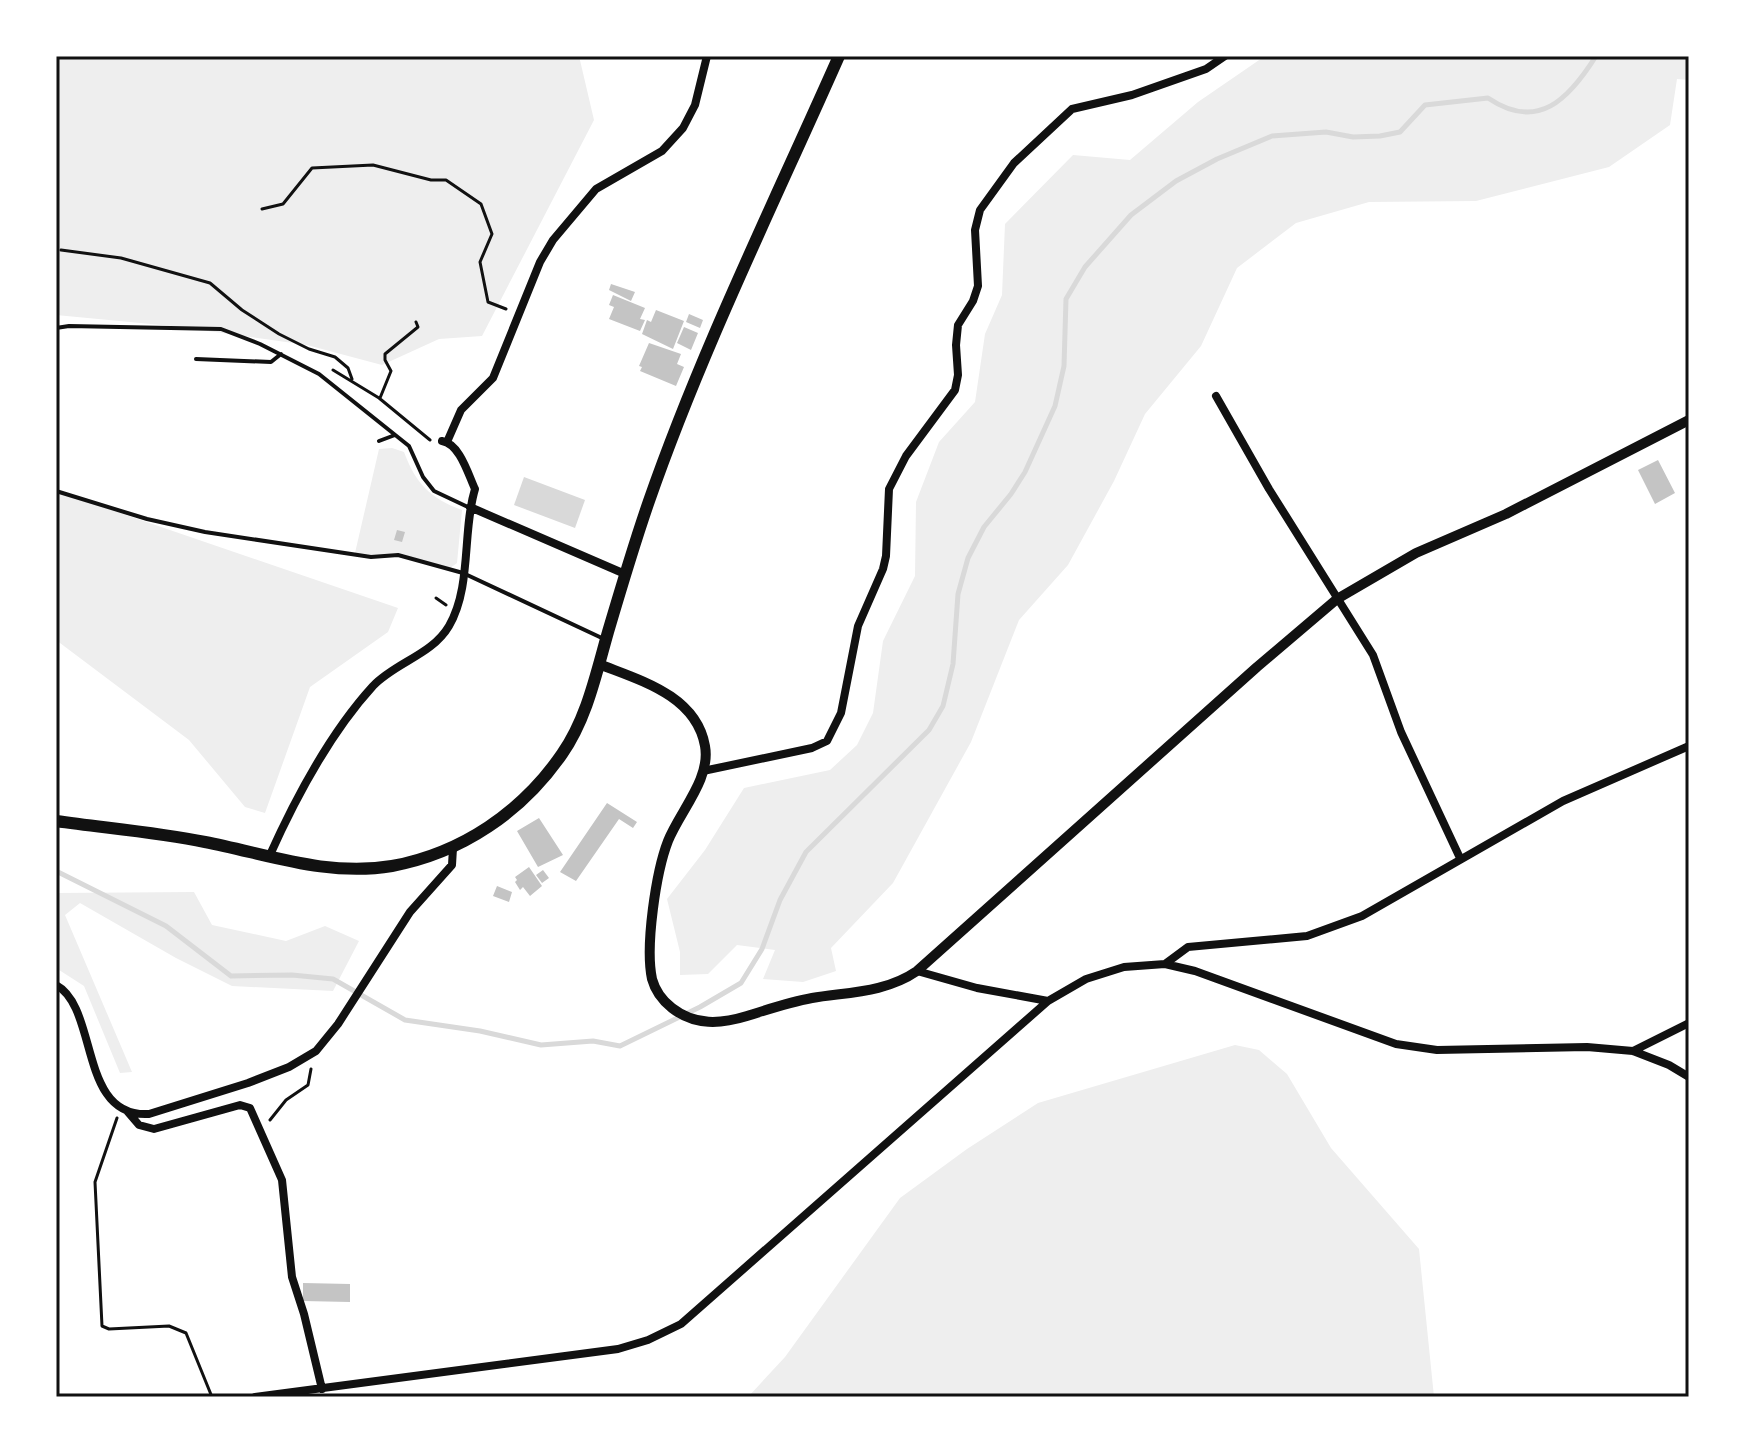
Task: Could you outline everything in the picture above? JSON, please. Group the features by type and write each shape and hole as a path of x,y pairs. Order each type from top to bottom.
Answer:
{"main road":[{"path":"56,821 201,841 332,869 372,869 453,848 502,817 530,794 547,774 577,727 650,499 702,367 839,56"}],"street":[{"path":"269,857 300,792 365,696 392,669 427,649 448,627 454,614 475,489 455,448 445,442 461,410 493,378 540,262 553,240 596,189 662,151 683,128 695,105 707,56"},
{"path":"703,771 812,748 827,741 832,734 847,691 858,626 886,556 889,489 906,456 955,390 958,325 978,286 977,217 1006,172 1072,109 1144,91 1206,69 1225,56"},
{"path":"1216,396 1373,655 1401,732 1460,858"},
{"path":"599,664 656,687 683,707 705,743 703,771 668,842 656,884 652,974 660,995 689,1019 718,1023 808,999 892,986 917,971 1245,677 1337,599 1416,553 1506,514 1689,420"},
{"path":"470,507 625,574"},
{"path":"1165,964 1188,947 1276,940 1328,930 1362,916 1563,801 1689,746"},
{"path":"123,1108 141,1114 179,1106 276,1073 312,1053 328,1038 410,912 452,865 453,848"},
{"path":"255,1397 618,1349 648,1340 681,1324 1048,1001 1105,972 1165,964 1195,971 1379,1039 1413,1048 1587,1047 1633,1051 1669,1065 1689,1077"},
{"path":"917,971 977,988 1048,1001"},
{"path":"56,985 72,998 101,1084 139,1125 154,1129 240,1105 250,1108 282,1180 292,1277 307,1323 322,1389"},
{"path":"1633,1051 1689,1023"}],"lane":[{"path":"56,328 221,329 281,354 319,374 409,446 423,477 434,491 470,507"},
{"path":"196,359 271,362 281,354"},
{"path":"379,441 395,435"},
{"path":"56,491 147,519 205,532 371,557 398,555 463,573 606,640"}],"path":[{"path":"262,209 283,204 312,168 373,165 431,180 446,180 481,204 492,234 480,262 488,302 517,314"},
{"path":"61,250 121,258 210,283 242,310 279,334 309,349 335,357 348,368 352,379"},
{"path":"379,398 391,371 385,354 418,327 416,322"},
{"path":"319,374 323,368 330,368 352,379 432,442 445,442"},
{"path":"270,1127 275,1111 308,1085 312,1053"},
{"path":"123,1108 95,1182 102,1326 109,1329 169,1326 186,1333 212,1397"}],"shaded area":[{"path":"56,56 579,56 594,120 482,336 439,339 382,365 307,345 172,326 56,315"},
{"path":"1265,56 1689,56 1689,80 1677,79 1670,125 1609,167 1476,201 1369,202 1296,223 1237,268 1201,346 1145,414 1114,481 1068,565 1019,620 971,742 893,883 831,948 836,971 803,982 763,979 775,950 737,945 708,974 680,975 680,952 667,899 705,850 744,788 830,770 857,745 873,713 883,641 915,576 916,502 939,442 975,402 985,334 1002,295 1005,224 1073,155 1130,160 1198,102"},
{"path":"392,448 404,452 419,481 433,495 462,510 457,563 450,568 398,553 370,556 355,553 379,449"},
{"path":"524,477 585,500 575,528 514,505"},
{"path":"56,491 398,608 388,632 310,687 265,813 245,807 189,740 56,640"},
{"path":"194,892 212,925 286,941 325,926 359,941 333,991 232,986 80,903 65,915 132,1072 120,1073 84,986 56,968 56,893"},
{"path":"1235,1045 1259,1050 1287,1074 1331,1148 1419,1249 1434,1397 748,1397 785,1357 900,1198 967,1149 1038,1103"}],"building":[{"path":"611,284 635,292 631,301 609,290"},
{"path":"613,295 645,308 640,319 645,320 640,331 609,319 614,307 609,305"},
{"path":"656,310 684,321 673,349 642,334 647,320 651,322"},
{"path":"689,314 703,320 700,328 686,322"},
{"path":"684,327 698,333 691,350 677,343"},
{"path":"649,343 681,354 677,364 684,367 676,386 640,371 642,367 639,366"},
{"path":"1658,460 1675,493 1655,504 1638,470"},
{"path":"397,530 405,532 402,542 394,540"},
{"path":"607,803 637,822 633,828 619,819 576,881 560,872"},
{"path":"539,818 563,855 538,867 517,831"},
{"path":"529,867 542,886 530,896 523,887 520,890 515,882 515,877"},
{"path":"543,870 549,878 542,883 536,875"},
{"path":"497,886 512,892 509,902 493,896"},
{"path":"303,1283 350,1284 350,1302 303,1301"}],"waterway":[{"path":"56,871 166,926 231,976 292,975 333,979 405,1020 480,1031 541,1045 593,1041 620,1046 700,1007 741,983 762,949 780,900 806,852 929,730 943,706 953,664 958,594 968,558 984,527 1025,472 1055,406 1064,366 1066,299 1085,267 1131,215 1176,181 1217,159 1272,136 1326,132 1353,137 1380,136 1400,132 1425,105 1488,98 1506,108 1522,112 1537,111 1563,97 1596,56"}]}
